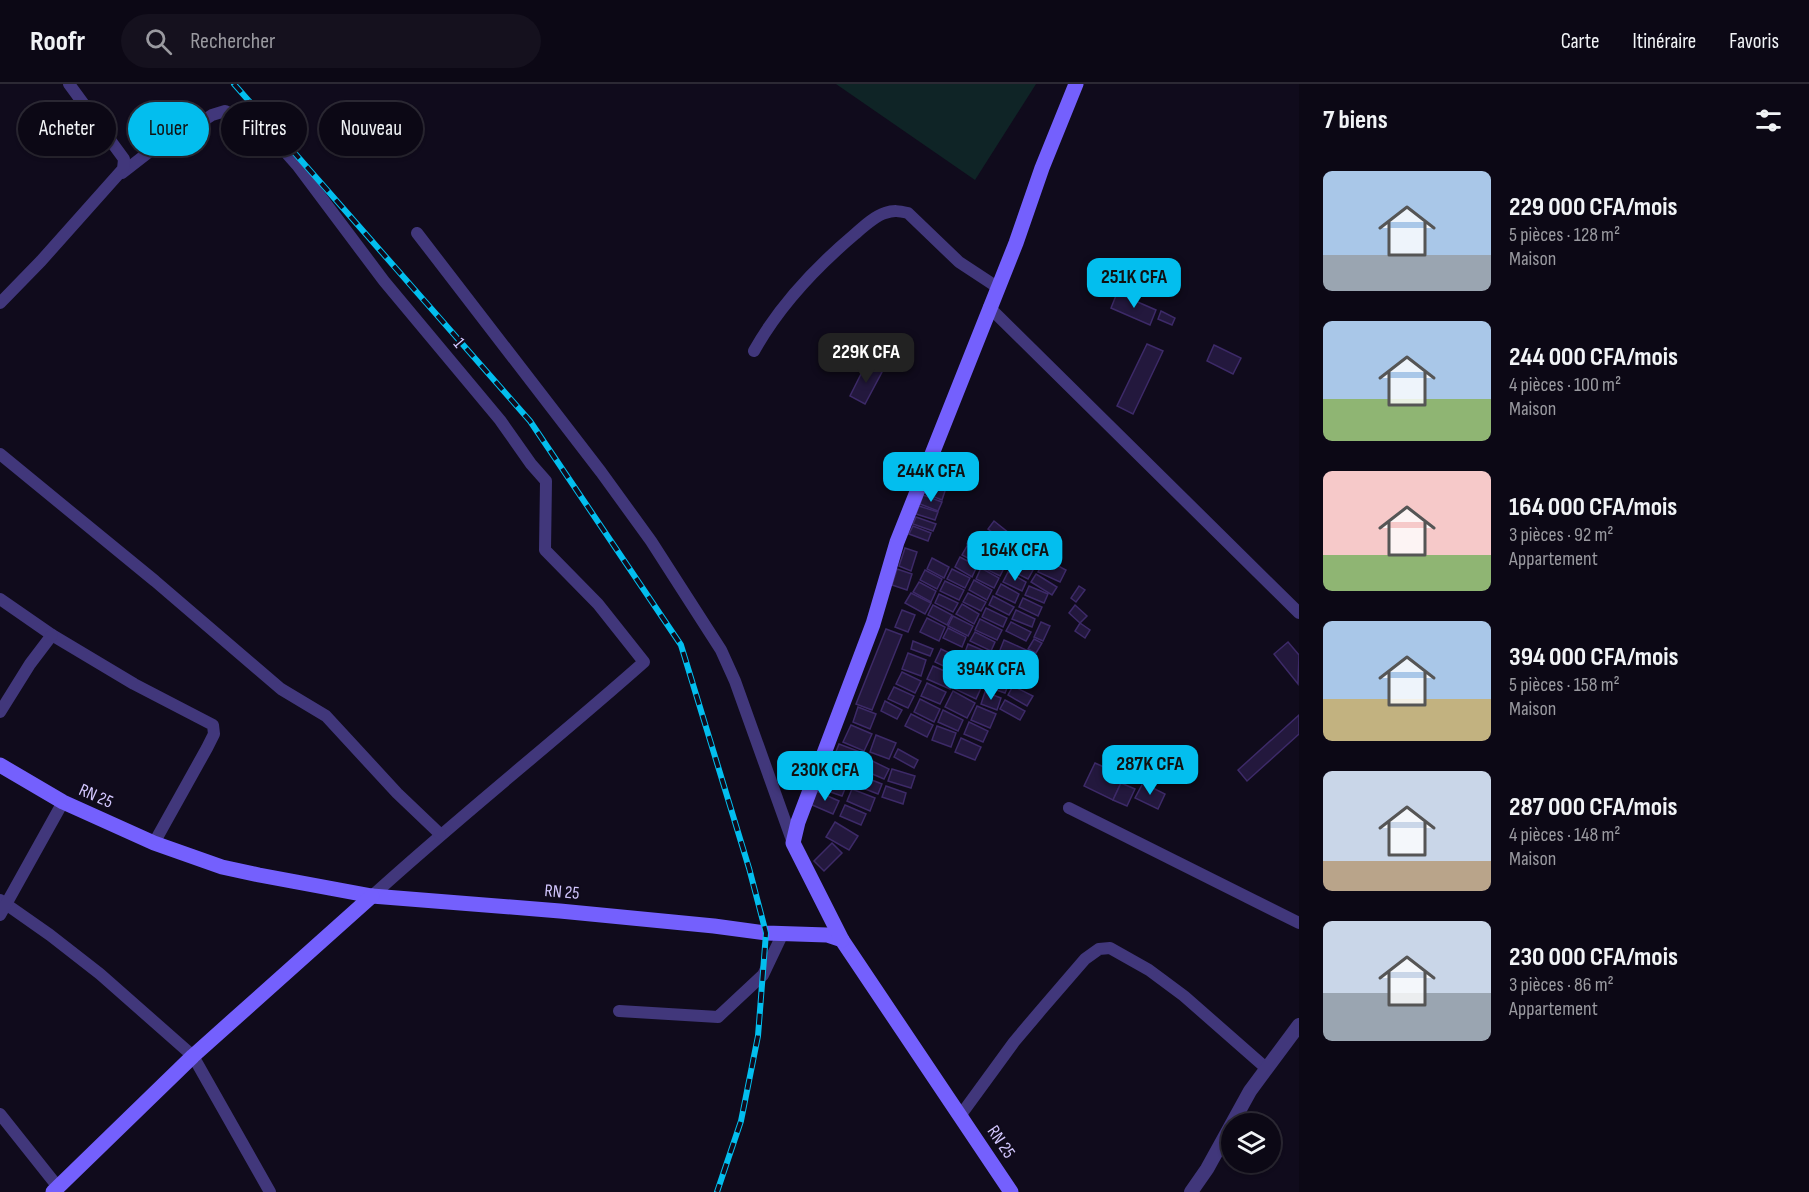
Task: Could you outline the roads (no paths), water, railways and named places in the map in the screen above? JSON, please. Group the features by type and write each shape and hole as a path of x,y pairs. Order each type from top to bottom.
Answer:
{"main road":[{"path":"842,940 793,843 806,798 873,624 897,542 1016,243 1042,168 1076,84"},
{"name":"RN 25","path":"0,765 63,802 154,843 222,867 372,896 827,935 842,940 1011,1192"},
{"path":"55,1190 193,1056 372,896"}],"street":[{"path":"0,303 122,173 124,159 69,84"},
{"name":"1","path":"122,173 149,152 169,143 212,115 225,111 266,130 297,165 384,280 500,420 546,481 545,550 598,604 644,662 590,710 440,834"},
{"path":"754,351 783,307 817,270 848,240 883,213 897,210 908,213 959,262 997,287"},
{"path":"417,233 601,472 651,541 721,650 735,681 793,843"},
{"path":"989,307 1299,613"},
{"path":"0,454 155,581 281,689 331,721 397,793 440,834 372,896"},
{"path":"0,599 52,635 135,684 213,725 213,734 207,748 154,843"},
{"path":"0,712 30,664 52,635"},
{"path":"0,915 3,902 63,802"},
{"path":"1069,808 1299,923"},
{"path":"3,902 100,974 193,1056 270,1192"},
{"path":"619,1011 718,1017 763,975 783,933"},
{"path":"960,1116 1014,1042 1085,959 1099,949 1110,948 1149,970 1184,996 1266,1068"},
{"path":"1191,1192 1207,1169 1250,1091 1299,1025"},
{"path":"0,1114 55,1190"}],"railway":[{"path":"234,84 530,421 681,645 749,868 766,933 758,1036 741,1121 717,1192"}]}
